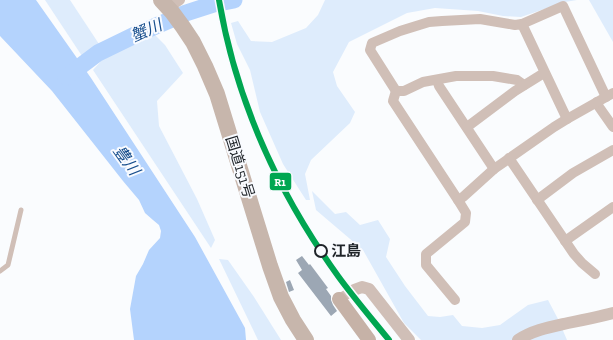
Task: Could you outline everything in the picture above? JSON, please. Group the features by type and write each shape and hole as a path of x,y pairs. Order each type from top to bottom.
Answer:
{"highway":[{"name":"国道151号","path":"170,5 193,42 217,94 270,266 284,302 293,320 306,340"}],"main road":[{"path":"340,299 369,340"}],"street":[{"path":"455,300 426,265 426,254 465,222 466,213 393,101 396,91 370,50 372,43 400,31 429,22 480,19 515,25 522,24 563,6 610,95 567,119 509,158 458,200"},
{"path":"522,24 567,119"},
{"path":"467,127 524,85 544,73"},
{"path":"396,91 404,91 423,82 456,76 493,76 517,80 524,85"},
{"path":"437,80 439,86 494,169"},
{"path":"597,102 613,127"},
{"path":"537,200 573,173 613,150"},
{"path":"509,158 574,254 582,263 596,274"},
{"path":"565,241 613,207"},
{"path":"340,299 362,287 369,289 409,340"},
{"path":"518,340 541,329 613,313"}],"lane":[{"path":"0,271 8,265 21,210"}],"shaded area":[{"path":"45,0 70,0 99,44 82,56"},
{"path":"325,0 577,0 565,2 521,17 503,16 478,11 435,8 407,13 349,42 333,72 337,86 355,112 350,123 311,160 305,174 310,200 306,200 283,164 260,112 250,70 237,44 231,23 238,21 251,41 272,42 306,28 318,15"},
{"path":"589,0 613,0 613,42"},
{"path":"154,34 165,45 183,73 157,101 159,126 197,199 215,240 211,248 93,70 104,58"},
{"path":"312,191 335,214 346,212 360,225 378,220 390,239 386,257 405,286 428,316 440,317 453,315 462,326 482,328 500,325 528,305 548,300 567,340 421,340 404,323 363,250 316,210"},
{"path":"219,259 228,260 254,297 281,340 258,340"}],"water":[{"name":"豊川","path":"0,0 36,0 91,78 195,237 245,328 246,340 134,340 130,309 136,276 149,250 160,238 161,231 159,225 145,213 139,200 52,91 0,36"}],"building":[{"path":"302,256 328,288 326,289 331,296 333,305 337,311 331,316 298,273 302,270 296,260"},
{"path":"290,280 294,290 289,292 286,282"}],"waterway":[{"name":"蟹川","path":"66,77 98,53 135,35 186,13 214,4 234,0"}],"transit line":[{"name":"R1","path":"219,0 236,74 263,145 279,179 317,245 338,276 389,340"}],"place":[{"name":"江島","path":"321,251"}]}
